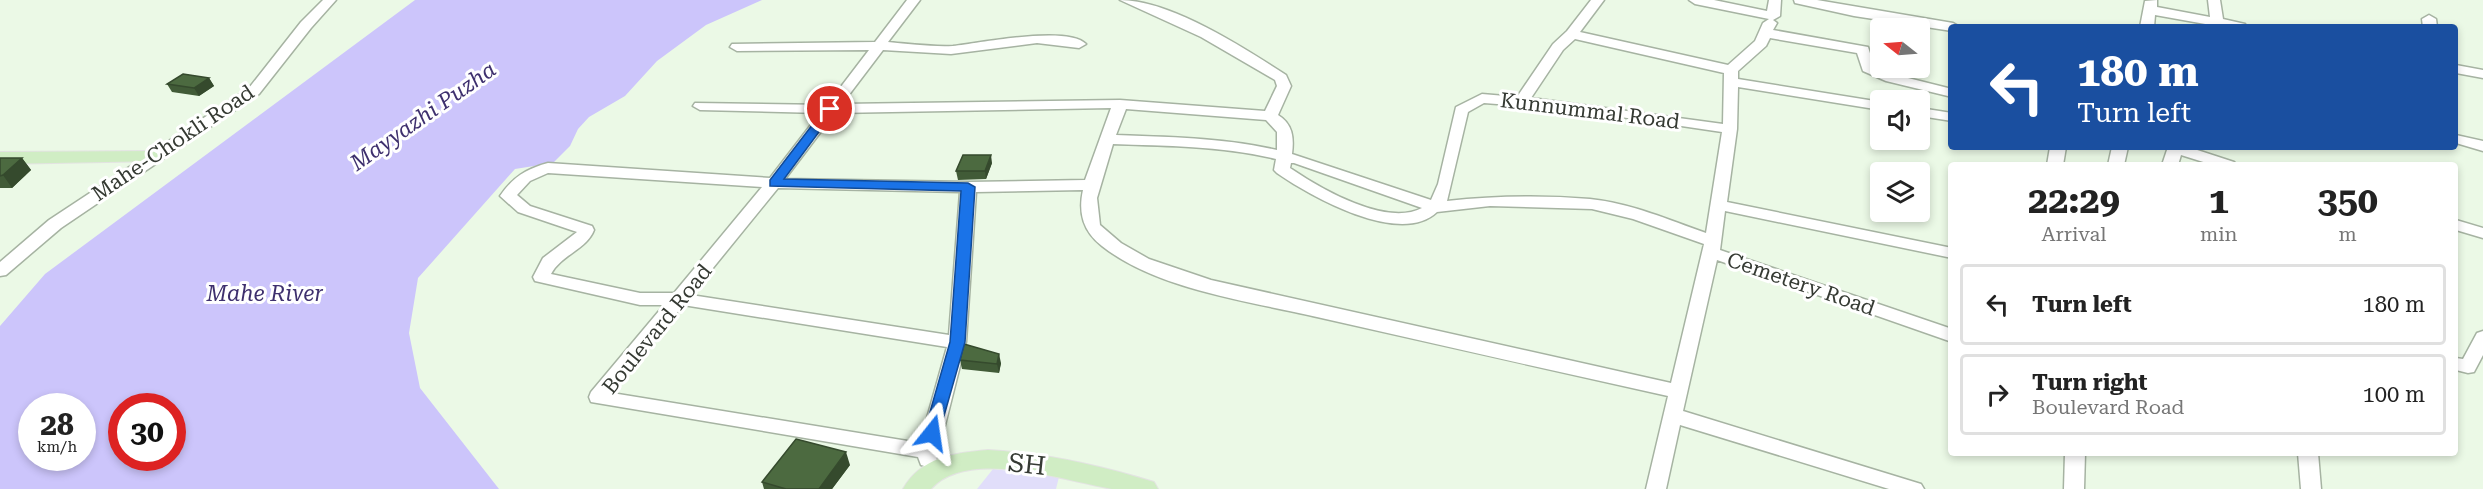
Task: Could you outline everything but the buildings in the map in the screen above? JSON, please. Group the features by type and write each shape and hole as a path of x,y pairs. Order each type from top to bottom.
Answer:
{"main road":[{"path":"0,158 153,157"},
{"name":"SH","path":"924,471 969,461 1024,460 1116,479 1145,489"}],"street":[{"name":"Mahe-Chokli Road","path":"0,271 55,224 254,91 306,25 330,0"},
{"name":"Boulevard Road","path":"914,0 774,183 598,398 924,471"},
{"path":"1126,0 1153,9 1212,35 1281,78 1284,86 1270,116"},
{"path":"1153,9 1169,0"},
{"path":"1521,102 1545,65 1598,0"},
{"path":"1695,0 1773,16"},
{"path":"1109,139 1218,145 1284,157 1435,207 1490,201 1592,204 1638,215 1711,247 1730,129 1731,76 1761,43 1773,16 1775,0"},
{"path":"1800,0 1854,12 1948,26"},
{"path":"2214,0 2217,22"},
{"path":"2147,24 2150,5 2226,24"},
{"path":"1572,33 1731,76 1870,104"},
{"path":"1765,33 1863,50 1868,68 1891,78 1948,92"},
{"path":"737,46 878,46 951,50 1037,39 1079,44"},
{"path":"2458,69 2483,74"},
{"name":"Kunnummal Road","path":"1435,207 1442,197 1461,110 1482,98 1573,106 1730,129"},
{"path":"1120,104 1109,139 1090,185 1088,204 1092,225 1111,243 1153,266 1243,293 1677,391"},
{"path":"700,106 830,109 1120,104 1270,116 1281,120 1286,130 1282,170 1310,190 1383,217 1408,218 1426,213 1435,207"},
{"path":"1930,114 1948,116"},
{"path":"2458,140 2483,146"},
{"path":"2185,150 2220,162"},
{"path":"957,342 681,299 640,299 541,277 549,262 584,235 586,230 524,209 508,196 515,185 527,175 548,168 774,183 968,187 1090,185"},
{"path":"924,471 957,342 968,187"},
{"path":"1718,205 1948,252"},
{"path":"2458,226 2483,233"},
{"name":"Cemetery Road","path":"1656,489 1711,247 1948,335"},
{"path":"2458,364 2468,367 2479,350 2483,337"},
{"path":"1672,415 1914,489"},
{"path":"2074,489 2075,456"},
{"path":"2308,456 2311,489"}],"shaded area":[{"path":"993,469 1059,477 1056,489 977,489"}],"water":[{"name":"Mahe River","path":"415,0 762,0 706,25 657,61 625,96 589,117 578,129 570,146 553,163 515,169 418,278 409,333 420,388 499,489 0,489 0,326 45,274"}],"route":[{"path":"830,109 774,183 968,187 957,342 932,433"}],"water label":[{"name":"Mayyazhi Puzha","path":"423,116"}]}
